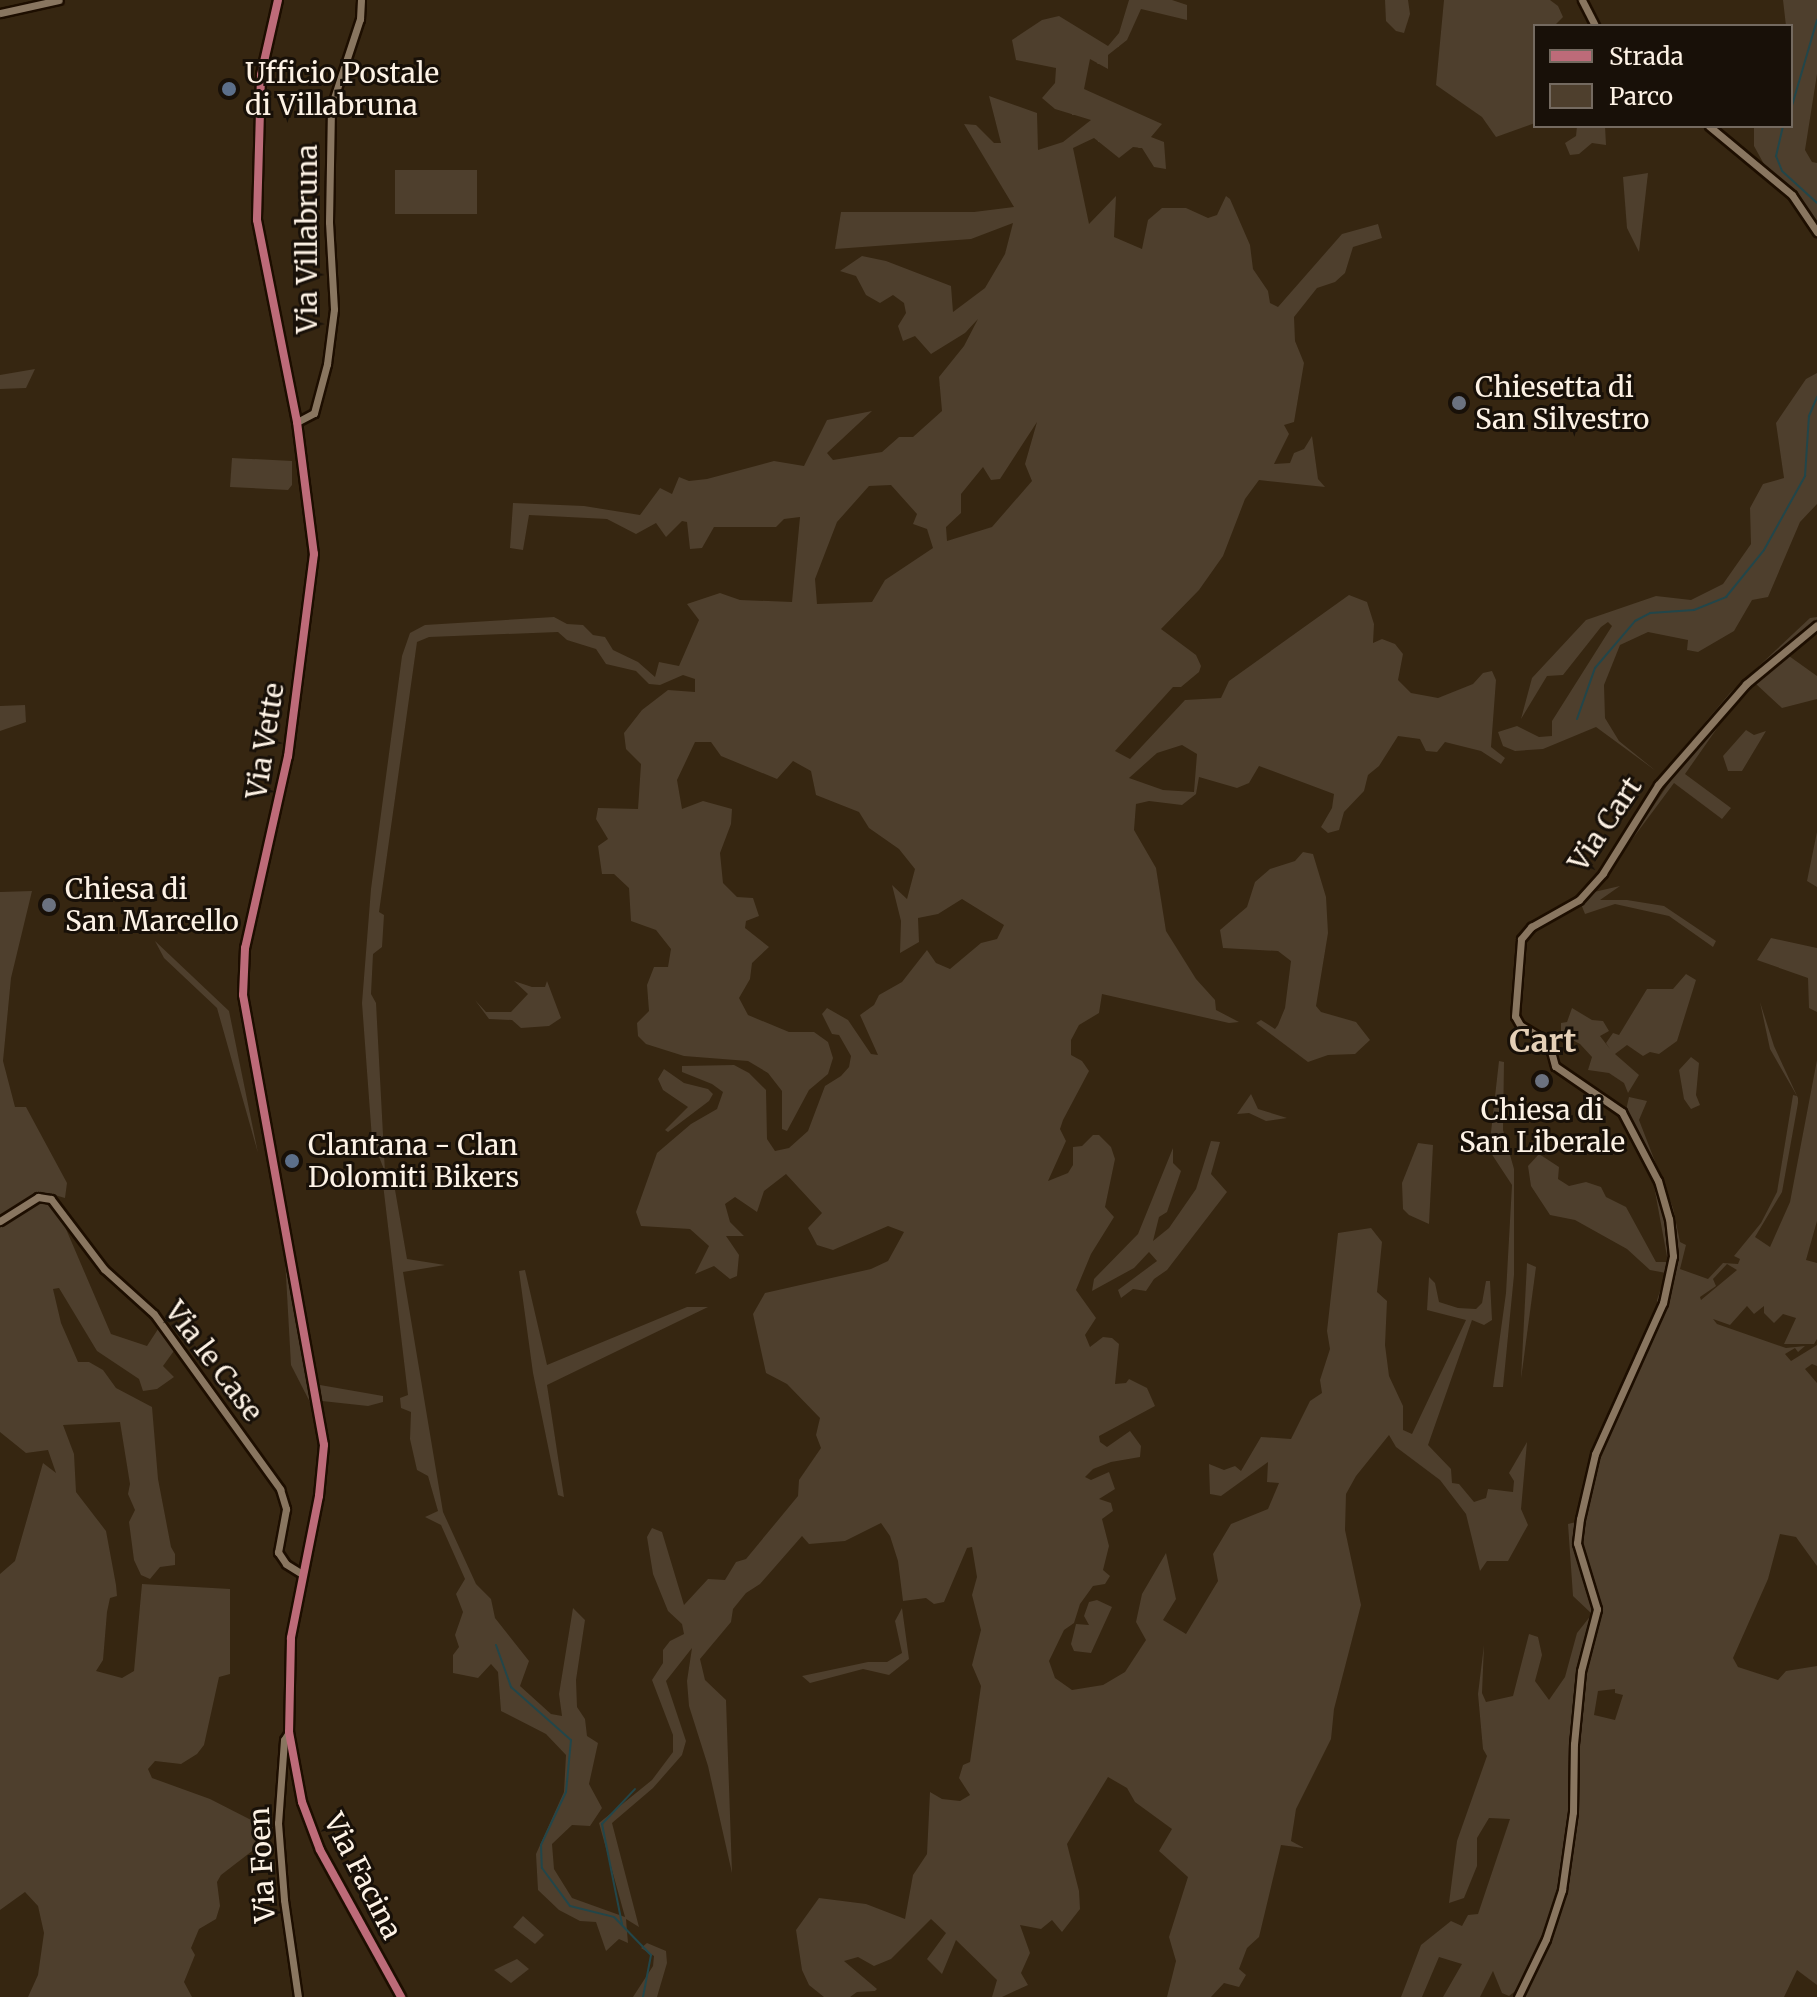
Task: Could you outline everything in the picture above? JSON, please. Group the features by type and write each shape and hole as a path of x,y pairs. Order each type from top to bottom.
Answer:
{"main road":[{"name":"Via Vette","path":"278,0 261,75 257,220 297,422 314,554 288,756 242,973 243,995 323,1430 320,1485"},
{"name":"Via Facina","path":"320,1485 291,1638 289,1732 302,1802 320,1850 401,1997"}],"street":[{"path":"0,13 59,0"},
{"name":"Via Villabruna","path":"297,422 314,413 327,364 334,309 329,222 331,107 360,19 362,0"},
{"path":"1582,0 1594,24"},
{"path":"1712,128 1792,195 1817,232"},
{"name":"Via Cart","path":"1518,1997 1546,1939 1562,1890 1573,1812 1574,1744 1581,1671 1597,1609 1577,1543 1580,1519 1595,1454 1663,1303 1673,1256 1669,1219 1658,1181 1622,1112 1555,1066 1551,1051 1540,1037 1520,1025 1515,1016 1521,939 1531,927 1579,900 1603,873 1658,785 1736,694 1788,646 1817,625"},
{"name":"Via le Case","path":"0,1221 38,1197 51,1199 104,1269 163,1324 280,1489 286,1509 278,1552 286,1564 302,1574"},
{"name":"Via Foen","path":"289,1732 284,1740 278,1823 284,1900 298,1997"}],"green space":[{"path":"1129,0 1172,0 1187,5 1187,20 1141,9 1127,40 1108,55 1108,69 1090,59 1084,89 1162,124 1151,137 1164,142 1166,169 1154,167 1142,148 1133,147 1119,158 1094,138 1073,148 1089,224 1116,196 1114,237 1142,249 1148,220 1162,208 1186,208 1208,218 1217,215 1226,196 1250,245 1253,269 1268,291 1270,303 1278,307 1342,234 1378,224 1382,238 1353,247 1345,273 1335,282 1317,288 1294,317 1295,341 1304,363 1294,422 1284,425 1289,434 1274,464 1290,463 1294,453 1304,449 1312,436 1318,479 1325,487 1259,480 1245,499 1223,556 1199,590 1161,629 1196,655 1201,666 1199,672 1181,687 1173,687 1115,751 1130,759 1185,700 1221,698 1229,681 1349,595 1367,602 1374,624 1373,643 1382,639 1395,644 1403,654 1398,680 1411,693 1438,698 1473,684 1483,673 1492,671 1496,680 1491,747 1505,758 1501,764 1481,751 1445,742 1437,752 1426,751 1420,739 1398,736 1379,766 1368,775 1364,791 1344,812 1339,830 1328,833 1321,827 1332,808 1334,794 1259,766 1249,783 1237,788 1199,777 1196,794 1182,805 1149,801 1136,804 1134,830 1156,868 1166,931 1196,979 1215,1000 1216,1010 1239,1022 1229,1023 1102,994 1099,1013 1079,1025 1071,1040 1071,1055 1082,1061 1089,1071 1063,1120 1060,1129 1066,1141 1048,1181 1068,1173 1073,1165 1073,1147 1082,1146 1093,1135 1099,1135 1111,1147 1115,1159 1105,1207 1114,1217 1091,1254 1076,1290 1096,1318 1085,1335 1090,1347 1103,1337 1112,1338 1119,1344 1115,1384 1126,1383 1129,1379 1147,1388 1155,1406 1099,1436 1100,1442 1107,1447 1130,1431 1141,1446 1140,1457 1111,1462 1093,1469 1085,1477 1091,1480 1109,1472 1115,1489 1099,1499 1111,1503 1113,1511 1102,1519 1109,1546 1103,1570 1110,1576 1105,1584 1093,1586 1080,1604 1074,1623 1064,1630 1049,1661 1055,1678 1072,1690 1103,1685 1125,1672 1146,1640 1136,1622 1142,1594 1166,1553 1176,1599 1163,1620 1186,1634 1218,1581 1213,1554 1231,1524 1268,1509 1279,1483 1267,1482 1268,1462 1221,1496 1210,1494 1209,1464 1224,1470 1235,1466 1241,1471 1261,1437 1291,1439 1310,1401 1322,1393 1320,1380 1330,1349 1327,1331 1338,1233 1371,1228 1382,1242 1377,1292 1387,1301 1385,1345 1389,1376 1403,1406 1403,1430 1412,1434 1466,1320 1427,1310 1429,1277 1435,1283 1439,1302 1458,1308 1476,1309 1482,1303 1486,1281 1490,1281 1492,1320 1484,1325 1472,1320 1428,1445 1451,1469 1452,1483 1459,1484 1474,1502 1486,1498 1488,1489 1513,1492 1514,1481 1509,1473 1527,1442 1521,1509 1528,1525 1508,1561 1487,1561 1480,1571 1466,1514 1440,1480 1396,1447 1389,1435 1356,1476 1346,1494 1345,1530 1361,1605 1334,1709 1331,1739 1296,1809 1291,1841 1304,1848 1281,1845 1259,1937 1247,1948 1239,1969 1246,1975 1239,1987 1224,1983 1211,1997 1167,1997 1176,1961 1169,1937 1188,1877 1159,1851 1172,1829 1135,1802 1127,1788 1108,1777 1067,1844 1079,1891 1080,1909 1062,1932 1052,1920 1041,1929 1020,1925 1030,1953 1021,1973 1028,1985 1002,1997 992,1997 997,1980 956,1940 942,1974 927,1959 946,1933 931,1919 891,1959 874,1966 858,1957 844,1961 877,1989 875,1991 857,1992 850,1997 824,1997 809,1985 802,1970 796,1930 819,1898 866,1904 905,1919 913,1875 927,1854 930,1792 942,1799 960,1801 970,1795 959,1778 963,1765 970,1762 981,1686 972,1665 981,1630 972,1595 977,1577 972,1547 967,1548 944,1602 934,1604 926,1598 903,1601 898,1561 890,1536 881,1523 845,1541 809,1544 802,1536 760,1584 746,1593 733,1609 731,1622 700,1659 705,1680 726,1700 732,1873 708,1766 689,1706 687,1681 692,1648 666,1681 686,1741 682,1755 653,1788 612,1823 639,1927 626,1919 628,1943 619,1939 606,1951 596,1922 580,1921 559,1910 538,1890 536,1854 564,1792 566,1755 546,1734 501,1711 498,1672 491,1664 478,1678 453,1673 453,1655 459,1647 455,1635 463,1612 456,1594 465,1579 441,1525 425,1517 438,1511 428,1476 417,1470 410,1439 411,1412 401,1408 400,1398 408,1395 383,1184 394,1184 407,1259 445,1265 403,1272 443,1512 476,1584 491,1599 495,1618 529,1661 520,1686 551,1714 562,1716 559,1694 573,1608 585,1620 576,1680 577,1707 585,1719 587,1736 598,1743 589,1784 602,1808 590,1826 572,1825 552,1844 554,1869 572,1898 625,1917 599,1823 652,1780 673,1752 673,1735 652,1680 663,1663 663,1650 670,1641 684,1634 682,1624 668,1611 653,1574 647,1537 652,1528 662,1532 684,1605 708,1579 725,1580 736,1562 746,1559 798,1496 799,1480 821,1448 816,1435 820,1418 787,1384 766,1373 753,1314 765,1293 871,1269 888,1261 904,1232 888,1226 833,1250 817,1245 808,1228 822,1213 786,1174 764,1191 757,1212 735,1197 725,1204 730,1222 744,1236 726,1236 739,1255 737,1276 730,1279 714,1266 695,1274 709,1246 690,1229 641,1226 636,1212 657,1153 691,1124 717,1109 723,1092 682,1072 682,1066 734,1065 749,1073 766,1090 767,1139 775,1151 789,1148 808,1131 825,1086 849,1067 851,1056 839,1035 832,1034 822,1014 827,1008 848,1020 871,1054 878,1055 860,1015 874,1005 879,995 902,982 927,950 936,963 950,969 981,943 997,939 1004,925 962,899 938,914 918,918 919,942 900,953 901,921 892,885 907,899 915,869 899,849 869,828 859,812 816,795 811,771 793,761 777,779 721,756 711,742 695,742 677,780 682,809 703,801 732,809 731,824 720,853 723,883 737,897 753,898 759,916 746,921 745,928 769,947 752,963 750,979 739,998 748,1015 789,1032 814,1032 828,1042 833,1058 828,1074 809,1090 787,1131 782,1129 782,1091 768,1073 748,1061 684,1056 646,1044 638,1036 637,1023 649,1011 647,985 654,967 668,967 671,949 656,930 631,921 629,888 614,874 602,874 598,846 608,839 596,819 598,808 638,809 641,764 626,749 624,733 642,710 668,690 695,692 695,679 683,675 660,685 649,684 636,671 606,664 596,649 567,640 558,632 429,637 417,642 379,912 384,915 382,947 373,954 371,994 376,1003 385,1172 372,1139 362,1003 371,889 402,656 410,633 425,625 554,617 567,624 583,625 593,635 605,637 613,650 638,662 655,677 659,662 679,666 699,620 687,604 720,593 740,600 792,602 800,517 784,519 776,527 714,527 702,548 690,549 687,522 682,521 666,537 656,523 636,534 607,519 529,515 523,550 510,548 513,503 584,506 640,515 660,488 672,494 679,477 689,481 707,479 774,461 804,466 827,420 872,411 827,453 833,460 882,452 899,437 913,437 942,411 939,377 964,346 978,319 965,333 931,354 915,336 903,341 898,326 906,313 904,303 893,295 880,303 866,295 856,276 840,271 862,256 886,261 951,286 953,312 985,288 1005,254 1013,223 971,239 835,249 841,212 974,212 1014,207 964,124 976,125 994,143 1001,143 989,96 1037,113 1038,150 1063,142 1091,120 1055,109 1042,98 1055,83 1056,68 1016,60 1012,40 1042,20 1059,16 1108,46 1119,33","holes":["1037,422 1025,464 1032,481 992,527 947,541 946,527 961,513 961,494 983,467 991,480 1000,479","891,485 917,514 913,524 927,529 933,548 885,580 872,602 817,604 815,579 837,522 869,486","1182,745 1197,754 1194,792 1163,790 1129,778 1157,753"]},
{"path":"1385,0 1408,0 1410,14 1404,33 1396,31 1386,21"},
{"path":"1444,0 1550,0 1558,6 1563,17 1556,24 1533,24 1533,124 1496,137 1482,117 1436,85"},
{"path":"1783,0 1817,0 1817,74 1805,150 1812,162 1817,163 1817,232 1795,194 1765,166 1754,146 1754,128 1793,128 1793,24 1786,24"},
{"path":"1577,128 1605,128 1606,145 1592,143 1579,154 1570,155 1565,143 1576,136"},
{"path":"395,170 477,170 477,214 395,214"},
{"path":"1648,173 1639,252 1627,228 1623,177"},
{"path":"35,369 26,388 0,389 0,375"},
{"path":"1817,373 1817,504 1800,522 1768,597 1752,600 1734,631 1698,652 1687,650 1688,640 1648,632 1620,645 1604,685 1605,718 1619,741 1656,771 1596,727 1543,749 1515,751 1503,746 1498,732 1517,726 1539,737 1552,736 1552,721 1612,626 1608,622 1601,627 1563,675 1547,676 1521,719 1532,678 1586,620 1656,596 1691,600 1723,584 1751,544 1750,508 1763,484 1784,478 1776,423 1806,379"},
{"path":"232,458 292,461 292,485 288,490 230,487"},
{"path":"1817,617 1817,634 1789,656 1817,676 1817,699 1782,708 1756,684 1725,717 1685,774 1731,808 1722,819 1674,783 1619,857 1671,780 1673,760 1730,693 1810,618"},
{"path":"25,705 26,722 0,731 0,706"},
{"path":"1746,730 1754,735 1766,731 1742,771 1728,771 1723,756"},
{"path":"1817,832 1817,887 1807,881"},
{"path":"1303,852 1313,854 1326,897 1328,933 1316,1006 1321,1012 1356,1022 1370,1040 1355,1054 1328,1055 1308,1062 1256,1023 1261,1020 1275,1029 1278,1025 1285,1008 1291,961 1278,951 1223,948 1220,930 1247,907 1255,882 1270,869 1295,861"},
{"path":"1620,886 1600,900 1627,900 1664,906 1716,941 1713,947 1669,916 1615,904 1585,914 1581,904 1594,892"},
{"path":"32,891 11,978 3,1061 15,1107 26,1107 67,1183 65,1198 51,1194 111,1334 147,1346 160,1326 176,1348 163,1366 174,1377 157,1389 143,1391 139,1379 97,1351 59,1288 53,1289 61,1323 78,1362 89,1362 103,1370 116,1388 152,1407 158,1479 175,1554 175,1565 160,1567 150,1579 141,1575 134,1560 129,1522 135,1510 128,1494 130,1484 120,1422 63,1425 74,1454 76,1492 106,1531 116,1585 117,1596 110,1598 107,1612 103,1660 96,1671 122,1678 134,1671 142,1584 230,1589 230,1674 219,1677 204,1745 197,1754 181,1764 155,1761 148,1769 152,1778 210,1799 269,1829 260,1845 221,1875 217,1882 220,1906 216,1919 199,1929 191,1948 195,1955 184,1982 192,1997 28,1997 38,1975 44,1933 38,1906 25,1892 0,1910 0,1574 15,1561 43,1463 56,1473 48,1450 26,1453 0,1432 0,892"},
{"path":"1771,938 1817,948 1817,1012 1809,1008 1808,978 1757,960"},
{"path":"155,941 229,1011 258,1153 217,1008 164,958"},
{"path":"1686,974 1696,980 1677,1041 1659,1054 1650,1052 1643,1056 1627,1045 1615,1054 1639,1075 1628,1093 1624,1083 1609,1073 1588,1070 1592,1057 1580,1044 1561,1034 1561,1023 1567,1022 1572,1008 1592,1020 1603,1021 1609,1031 1600,1036 1610,1049 1606,1043 1613,1033 1619,1035 1647,989 1673,989"},
{"path":"514,981 532,987 545,987 547,981 561,1018 549,1026 521,1028 512,1020 489,1019 475,1000 486,1012 511,1012 528,994"},
{"path":"1760,1002 1774,1046 1798,1098 1782,1192 1755,1237 1770,1247 1790,1202 1817,1060 1817,1221 1806,1260 1817,1263 1817,1339 1814,1344 1784,1344 1796,1318 1783,1314 1774,1323 1764,1313 1764,1306 1754,1314 1747,1306 1730,1325 1713,1319 1717,1324 1786,1348 1805,1346 1798,1352 1795,1348 1785,1354 1791,1361 1817,1345 1817,1366 1812,1364 1805,1369 1817,1383 1817,1566 1796,1537 1780,1534 1768,1579 1733,1658 1738,1667 1778,1680 1786,1671 1817,1666 1817,1985 1797,1970 1784,1997 1518,1997 1522,1986 1509,1996 1502,1993 1493,1971 1480,1997 1443,1997 1462,1964 1439,1957 1422,1997 1401,1997 1421,1945 1451,1921 1462,1926 1468,1915 1478,1914 1510,1819 1489,1818 1477,1838 1477,1866 1464,1898 1449,1903 1457,1841 1487,1756 1483,1749 1478,1694 1484,1645 1482,1693 1486,1702 1513,1696 1529,1634 1538,1637 1542,1655 1535,1681 1549,1700 1565,1677 1577,1633 1592,1614 1573,1596 1568,1524 1584,1520 1599,1454 1658,1319 1657,1300 1666,1273 1650,1270 1627,1249 1575,1220 1550,1215 1531,1186 1528,1166 1539,1154 1559,1167 1558,1179 1569,1186 1586,1182 1601,1187 1606,1197 1626,1207 1656,1262 1668,1262 1652,1175 1623,1123 1629,1097 1647,1101 1639,1120 1673,1208 1680,1242 1686,1245 1680,1269 1708,1279 1723,1263 1738,1264 1740,1259 1734,1256 1761,1223 1777,1192 1793,1095 1797,1096 1770,1049","holes":["1727,1264 1737,1270 1701,1300 1700,1297 1716,1286 1713,1279","1615,1689 1615,1693 1623,1695 1615,1720 1594,1715 1598,1691"]},
{"path":"1691,1057 1699,1063 1696,1095 1700,1105 1691,1109 1684,1099 1679,1070"},
{"path":"1499,1061 1504,1062 1503,1130 1514,1169 1514,1275 1503,1387 1493,1387 1506,1293 1512,1185 1489,1150"},
{"path":"664,1069 684,1083 708,1089 713,1094 709,1101 668,1132 665,1130 688,1107 663,1090 658,1079"},
{"path":"1251,1094 1258,1109 1287,1118 1266,1121 1249,1113 1237,1114"},
{"path":"1211,1141 1220,1142 1211,1174 1227,1192 1167,1270 1154,1279 1146,1291 1133,1289 1121,1298 1118,1290 1157,1261 1149,1252 1134,1268 1092,1291 1094,1279 1138,1234 1173,1148 1173,1163 1181,1171 1167,1212 1159,1217 1153,1241 1169,1228 1196,1189"},
{"path":"1418,1143 1433,1145 1429,1224 1403,1209 1402,1183"},
{"path":"284,1240 316,1414 291,1365"},
{"path":"1527,1263 1536,1267 1521,1379"},
{"path":"525,1270 547,1365 687,1307 708,1307 547,1385 564,1497 558,1495 533,1373 519,1271"},
{"path":"320,1385 383,1396 383,1402 368,1406 322,1401"},
{"path":"1097,1600 1112,1607 1091,1653 1074,1651 1071,1644 1076,1624 1089,1625 1084,1616 1089,1602"},
{"path":"902,1608 909,1659 889,1675 863,1669 810,1683 802,1676 868,1662 887,1662 902,1653 895,1621"},
{"path":"523,1916 544,1935 535,1944 513,1927"},
{"path":"647,1943 666,1951 667,1963 657,1997 633,1997 653,1966 654,1956 641,1948"},
{"path":"517,1959 529,1969 511,1983 494,1970"}],"waterway":[{"path":"1793,102 1817,20"},
{"path":"1783,128 1776,156 1782,171 1817,203"},
{"path":"1577,719 1595,668 1635,621 1650,613 1694,610 1726,597 1764,550 1805,476 1809,416 1817,397"},
{"path":"496,1645 511,1687 571,1740 566,1792 541,1845 542,1868 570,1906 614,1917 651,1955 643,1997"},
{"path":"622,1924 602,1824 635,1789"}],"place":[{"name":"Ufficio Postale di Villabruna","path":"229,89"},
{"name":"Chiesetta di San Silvestro","path":"1459,403"},
{"name":"Chiesa di San Marcello","path":"49,905"},
{"name":"Chiesa di San Liberale","path":"1542,1081"},
{"name":"Clantana - Clan Dolomiti Bikers","path":"292,1161"}],"district":[{"name":"Cart","path":"1543,1041"}]}
